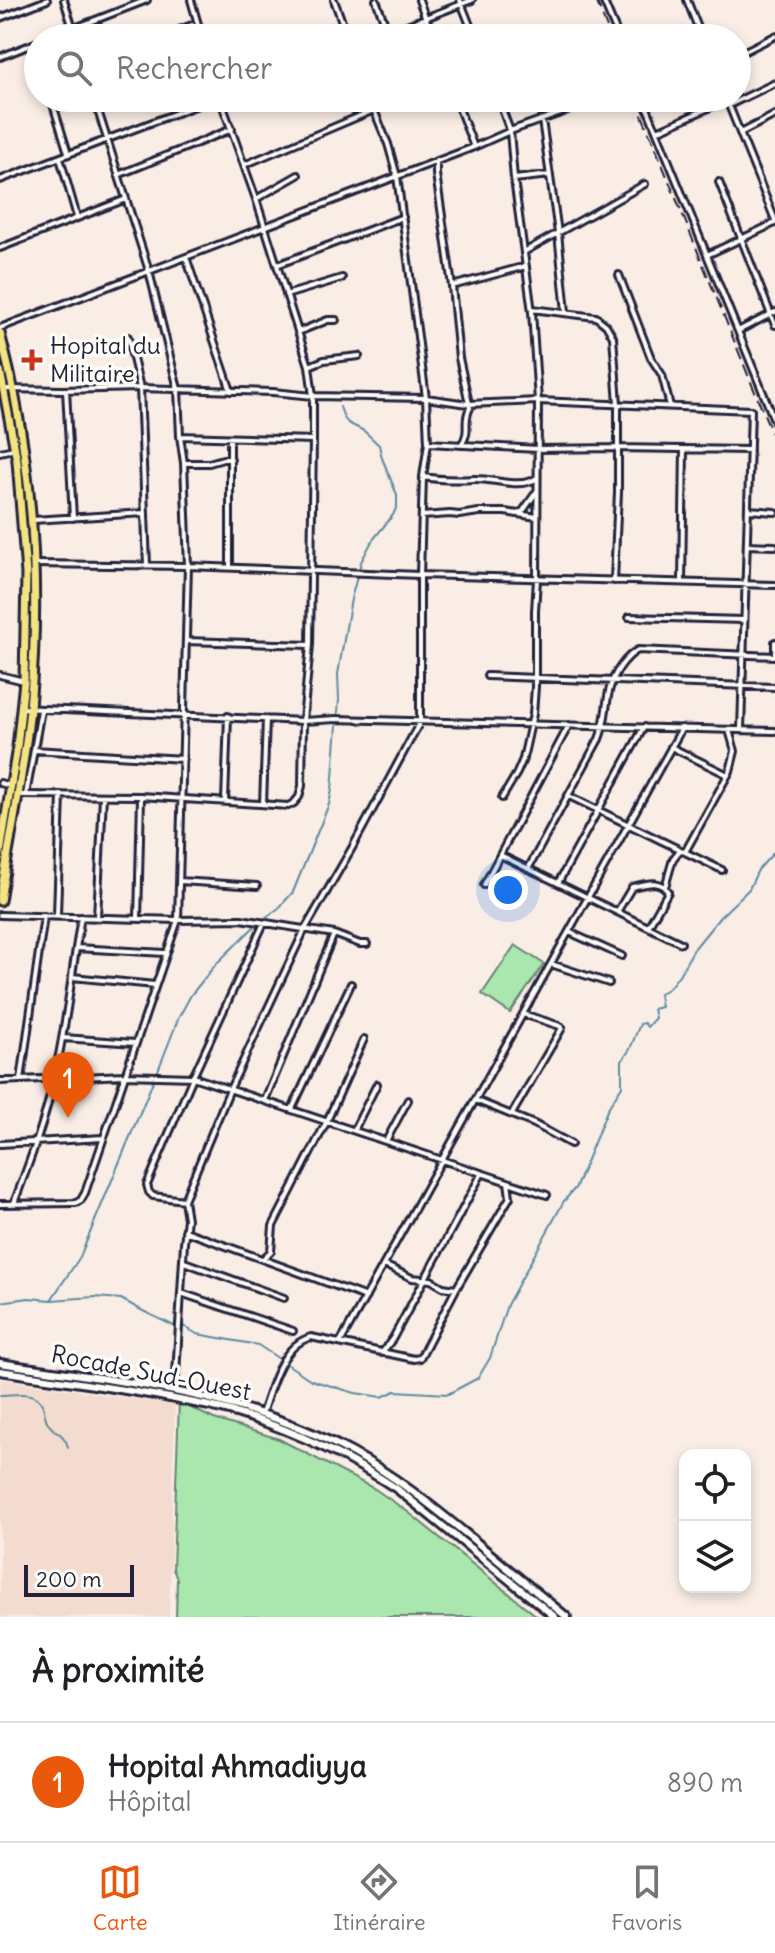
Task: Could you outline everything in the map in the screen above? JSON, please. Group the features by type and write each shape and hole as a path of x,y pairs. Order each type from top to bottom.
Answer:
{"main road":[{"path":"0,330 22,506 26,574 25,708 0,853"},
{"path":"0,371 8,388"},
{"path":"0,901 22,795 33,564 23,448 7,400"},
{"name":"Rocade Sud-Ouest","path":"0,1363 175,1391 234,1404 316,1435 350,1451 421,1497 567,1617"},
{"name":"Rocade Sud-Ouest","path":"0,1371 148,1394 235,1412 307,1439 397,1489 555,1617"}],"street":[{"path":"0,18 47,0"},
{"path":"64,0 72,24"},
{"path":"87,24 147,0"},
{"path":"191,0 198,24"},
{"path":"334,0 343,24"},
{"path":"376,0 385,24"},
{"path":"419,0 428,24"},
{"path":"410,24 472,0"},
{"path":"603,0 613,24"},
{"path":"687,0 696,24"},
{"path":"461,2 470,24"},
{"path":"751,48 775,36"},
{"path":"0,57 24,48"},
{"path":"751,92 775,83"},
{"path":"55,112 68,154"},
{"path":"0,1204 76,1203 81,1200 178,920 188,566 178,389 149,271 99,112"},
{"path":"0,180 181,112"},
{"path":"41,709 22,795 141,796 288,806 299,797 310,645 313,396 309,366 256,199 224,112"},
{"path":"244,165 369,112"},
{"path":"175,1391 187,1219 184,1200 230,1089 305,929 420,722 420,575 423,477 428,443 426,398 397,176 375,112"},
{"path":"460,112 474,147"},
{"path":"502,798 517,773 533,714 538,449 532,309 510,131 503,112"},
{"path":"0,330 564,112"},
{"path":"649,112 774,419"},
{"path":"657,131 701,112"},
{"path":"707,255 775,221 731,112"},
{"path":"740,133 775,115"},
{"path":"542,120 566,313"},
{"path":"118,175 232,129"},
{"path":"60,157 77,217"},
{"path":"436,161 459,358 470,408 467,433 461,445"},
{"path":"256,199 298,175"},
{"path":"514,179 550,175"},
{"path":"719,182 775,325"},
{"path":"524,252 645,184"},
{"path":"0,248 126,199"},
{"path":"277,265 403,217"},
{"path":"186,257 231,391"},
{"path":"452,286 526,266"},
{"path":"619,275 651,358 662,375 670,406"},
{"path":"286,295 342,278"},
{"path":"532,309 596,317 606,325 613,337 618,404 614,581"},
{"path":"738,331 773,314"},
{"path":"298,332 328,320 336,320"},
{"path":"128,337 140,388 147,565"},
{"path":"309,366 324,360 359,356"},
{"path":"8,388 178,389 426,398 468,404 538,401 751,410 741,730"},
{"path":"66,390 73,518"},
{"path":"180,436 313,440"},
{"path":"230,438 230,568"},
{"path":"428,443 538,449 750,450"},
{"path":"0,452 15,449"},
{"path":"682,582 684,449"},
{"path":"184,463 231,459"},
{"path":"423,477 525,483 537,478"},
{"path":"515,515 523,511 537,491"},
{"path":"748,510 775,512"},
{"path":"422,516 505,512 537,517"},
{"path":"30,520 145,513"},
{"path":"747,545 775,546"},
{"path":"33,564 775,585"},
{"path":"629,617 744,620"},
{"path":"186,641 310,645"},
{"path":"528,869 605,726 606,700 612,681 633,652 775,656 775,642"},
{"path":"0,675 24,681"},
{"path":"487,676 775,687"},
{"path":"25,708 303,721 336,719 775,731"},
{"path":"225,801 228,716"},
{"path":"263,804 266,719"},
{"path":"484,885 569,725"},
{"path":"558,883 644,727"},
{"path":"340,1343 682,728"},
{"path":"665,887 673,859 683,851 728,775 735,751 729,730"},
{"path":"671,747 728,775"},
{"path":"34,750 183,759"},
{"path":"0,783 11,786"},
{"path":"57,915 61,795"},
{"path":"568,795 722,870"},
{"path":"97,917 103,796"},
{"path":"138,919 141,796"},
{"path":"500,855 681,943"},
{"path":"180,881 257,886"},
{"path":"617,912 632,887 655,883 665,887 668,892 648,927"},
{"path":"0,915 241,919 334,934 367,944"},
{"path":"21,1080 44,916"},
{"path":"14,1203 55,1078 81,917"},
{"path":"184,1200 153,1196 147,1185 264,923"},
{"path":"569,932 622,956"},
{"path":"265,1100 334,934"},
{"path":"76,948 166,953"},
{"path":"551,964 609,983"},
{"path":"72,977 155,985"},
{"path":"292,1109 351,984"},
{"path":"512,1114 562,1028 523,1014"},
{"path":"63,1038 135,1043"},
{"path":"263,1259 271,1251 273,1226 327,1121 364,1039"},
{"path":"0,1081 124,1075 193,1077 547,1195"},
{"path":"354,1130 377,1084"},
{"path":"386,1141 408,1100"},
{"path":"475,1100 534,1124 571,1144"},
{"path":"0,1144 103,1138"},
{"path":"382,1353 482,1173"},
{"path":"262,1413 280,1365 292,1347 304,1339 311,1337 420,1358 510,1197 508,1182"},
{"path":"185,1231 366,1297"},
{"path":"184,1262 284,1298"},
{"path":"384,1265 412,1278 431,1280 443,1287 456,1289"},
{"path":"181,1293 293,1331"}],"shaded area":[{"path":"0,1379 175,1405 169,1617 0,1617"}],"green space":[{"path":"515,945 544,964 510,1013 482,994"},
{"path":"179,1402 214,1419 279,1439 375,1489 538,1617 176,1617 177,1579 173,1569"}],"waterway":[{"path":"157,1073 191,995 216,964 293,892 329,804 339,699 338,674 351,599 361,562 397,506 397,495 379,445 364,431 348,423 340,407"},
{"path":"0,1302 29,1298 121,1299 197,1334 258,1345 311,1380 355,1393 382,1397 395,1391 448,1394 478,1378 490,1358 507,1305 564,1201 576,1187 608,1108 622,1086 622,1061 640,1024 644,1023 647,1027 655,1018 653,1009 661,1007 659,994 669,988 694,949 720,917 749,889 758,870 775,851"},
{"path":"51,1300 80,1257 154,1079"},
{"path":"0,1395 24,1394 39,1399 48,1423 64,1438 68,1447"}],"railway":[{"path":"596,0 605,24"},
{"path":"641,112 775,441"}],"place":[{"name":"Hopital du Militaire","path":"32,360"},
{"name":"Hopital Ahmadiyya","path":"68,1118"}]}
